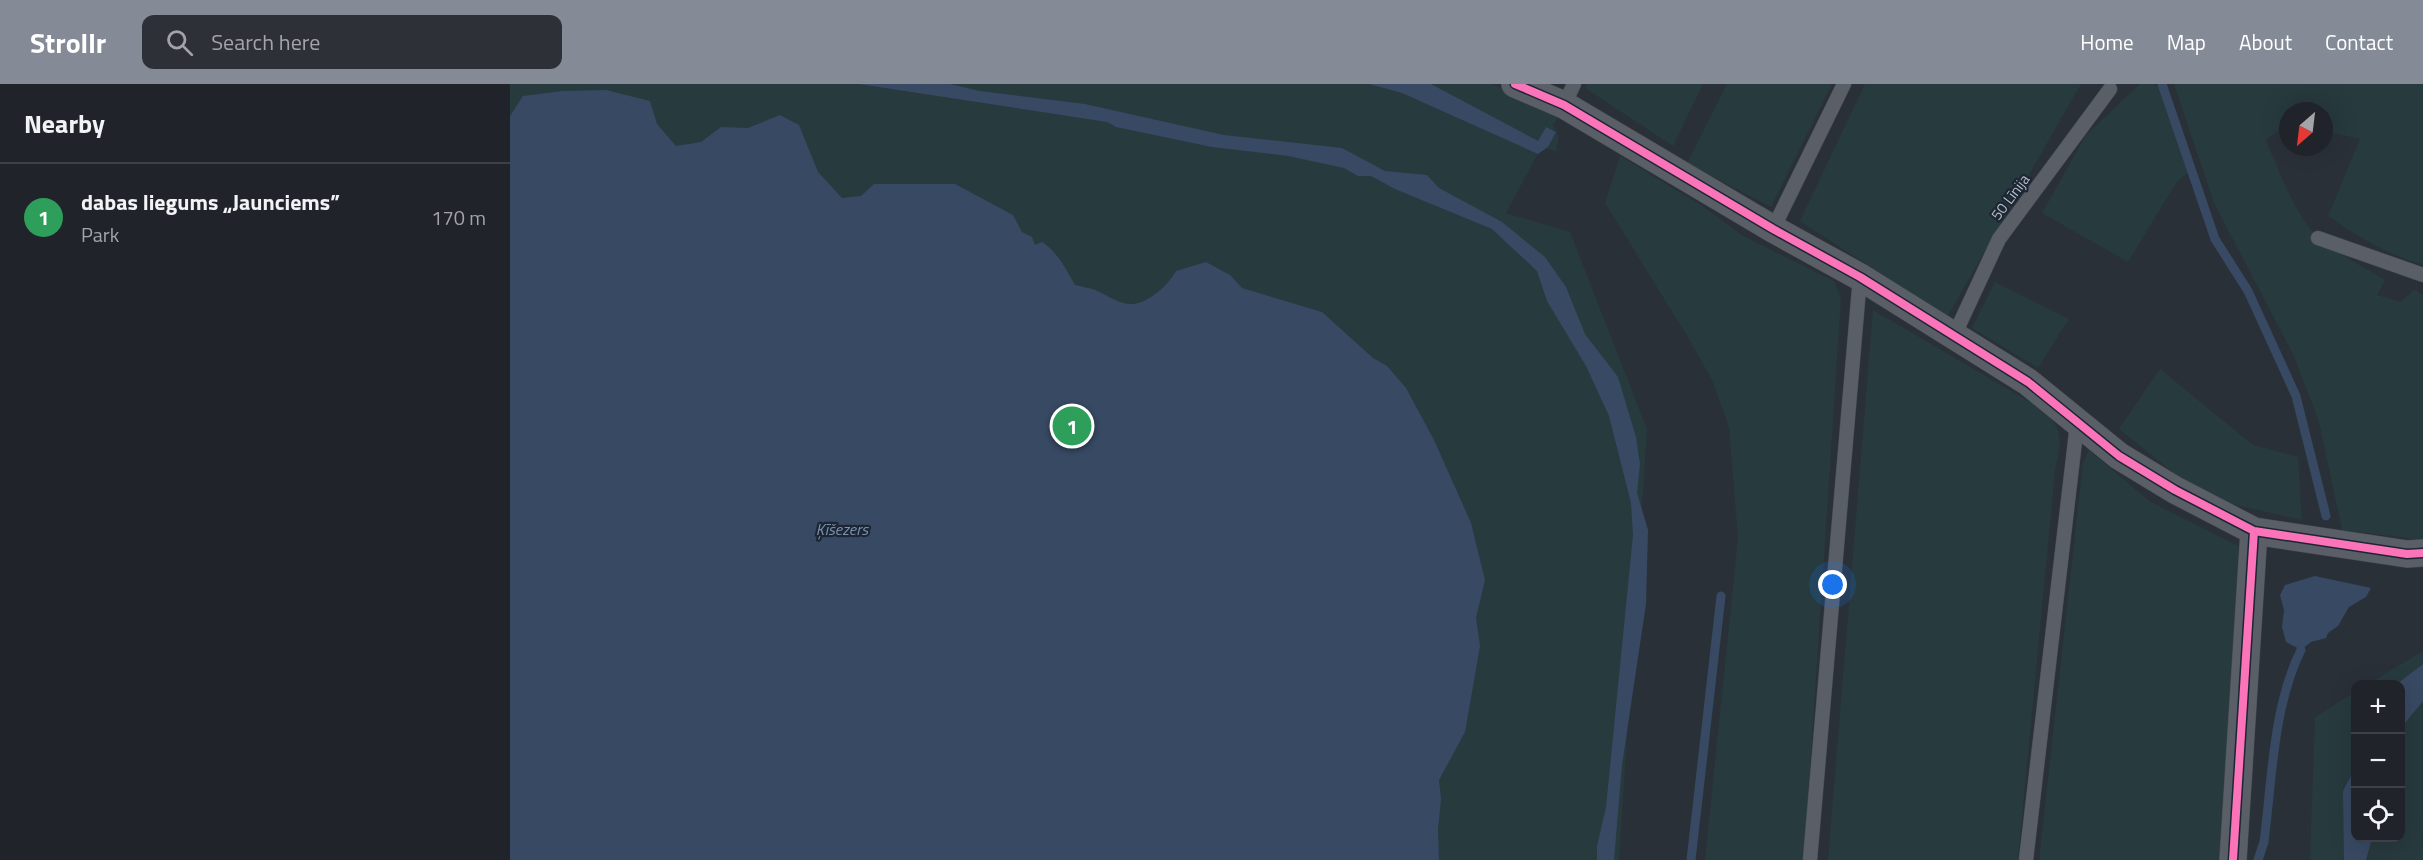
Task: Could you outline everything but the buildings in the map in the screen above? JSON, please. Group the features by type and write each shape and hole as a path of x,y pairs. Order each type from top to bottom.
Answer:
{"street":[{"path":"1515,84 1569,94 1773,229 1860,277 2028,382 2119,456 2175,490 2254,531 2407,554 2423,553"},
{"path":"2233,860 2254,531"}],"lane":[{"path":"1773,229 1844,84"},
{"name":"50 Līnija","path":"1954,336 1999,238 2110,89"},
{"path":"2318,238 2423,275"},
{"path":"1810,860 1860,277"},
{"path":"2026,860 2077,424"}],"green space":[{"name":"Ķīšezers","path":"510,84 1492,84 1560,114 1553,125 1559,136 1556,152 1542,146 1506,213 1570,232 1647,429 1619,860 510,860"},
{"path":"1587,84 1703,84 1673,146 1585,88"},
{"path":"1727,84 1832,84 1771,207 1687,163"},
{"path":"1865,84 2081,84 1947,317 1800,221"},
{"path":"2140,84 2154,84 2159,88 2189,172 2176,183 2128,262 2042,213 2086,135"},
{"path":"2174,84 2423,84 2423,265 2373,244 2328,216 2360,139 2333,133 2333,102 2279,102 2279,130 2266,140 2290,196 2309,227 2334,249 2385,280 2377,295 2401,302 2414,290 2423,294 2423,540 2342,530 2319,422 2294,356 2214,203"},
{"path":"1620,156 1704,207 1743,236 1834,281 1841,299 1804,860 1705,860 1738,538 1729,427 1712,380 1605,203"},
{"path":"1995,282 2069,319 2038,368 1972,328"},
{"path":"1873,310 2047,412 2059,434 2018,860 1828,860"},
{"path":"2160,369 2253,445 2298,457 2302,520 2213,500 2190,486 2119,429"},
{"path":"2089,450 2149,501 2244,549 2222,860 2039,860 2083,462"},
{"path":"2423,651 2423,860 2310,860 2315,717 2351,694 2351,842 2405,842 2405,680 2375,680"}],"water":[{"path":"859,84 950,84 980,91 1085,104 1224,135 1342,148 1385,171 1427,175 1439,188 1502,222 1545,257 1566,287 1585,334 1618,377 1636,437 1640,464 1637,493 1648,530 1646,604 1622,765 1614,860 1597,860 1597,846 1606,807 1633,535 1631,503 1609,416 1586,366 1547,301 1537,271 1492,229 1395,189 1371,176 1358,176 1344,168 1288,156 1212,147 1116,127 1107,122"},
{"path":"1369,84 1431,84 1538,141 1546,127 1556,132 1548,147 1538,154 1402,93"},
{"name":"Ķīšezers","path":"606,90 650,101 657,124 676,146 701,142 721,127 748,128 780,115 799,125 818,172 842,198 861,196 874,184 955,184 1013,215 1022,232 1032,237 1035,245 1042,242 1052,251 1075,285 1095,290 1124,303 1139,303 1152,297 1169,282 1176,271 1206,262 1230,275 1242,288 1322,312 1373,358 1387,366 1406,388 1434,440 1471,523 1485,580 1476,618 1480,646 1465,732 1439,780 1441,799 1438,829 1439,860 510,860 510,116 523,96 562,91"},
{"path":"2315,576 2371,588 2366,597 2349,607 2338,626 2328,633 2326,638 2311,642 2301,650 2286,642 2282,627 2284,610 2280,595 2285,585"},
{"path":"2423,664 2423,701 2405,723 2405,680 2402,680"},
{"path":"2351,776 2351,842 2371,842 2366,860 2344,860 2343,791"}],"waterway":[{"path":"2162,84 2215,239 2248,291 2296,396 2326,516"},
{"path":"1691,860 1721,596"},
{"path":"2258,860 2264,842 2279,719 2292,672 2301,650"}],"cycle path":[{"path":"1515,84 1564,105 1773,229 1860,277 2028,382 2119,456 2175,490 2254,531 2407,554 2423,553"},
{"path":"2233,860 2254,531"}],"place":[{"name":"dabas liegums „Jaunciems”","path":"1072,426"}]}
